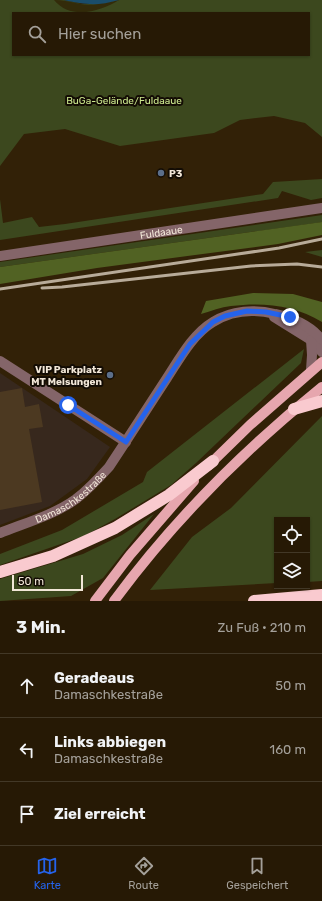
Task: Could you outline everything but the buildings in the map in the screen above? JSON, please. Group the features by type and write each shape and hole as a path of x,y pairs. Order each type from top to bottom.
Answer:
{"highway":[{"path":"294,409 322,401"},
{"path":"0,572 53,556 115,528 169,495 213,461"},
{"path":"254,601 322,595"},
{"path":"278,599 322,599"}],"main road":[{"path":"95,601 182,493 250,424 322,362"},
{"path":"114,601 189,510 294,409 322,387"}],"street":[{"name":"Fuldaaue","path":"0,256 322,208"},
{"name":"Damaschkestraße","path":"0,533 49,514 75,500 93,485 109,467 190,344 213,322 225,316 247,311 266,312 318,337 322,352"},
{"path":"311,370 312,355 318,337"},
{"path":"0,361 126,442"}],"shaded area":[{"path":"0,373 110,447 87,479 50,506 0,525"}],"green space":[{"name":"BuGa-Gelände/Fuldaaue","path":"0,0 64,0 81,4 102,4 119,0 322,0 322,137 305,123 274,116 240,120 214,133 120,146 65,129 24,134 0,166"},
{"path":"322,179 322,198 311,200 282,191 278,198 0,240 0,199 3,223 32,217 39,227 263,194 273,182"},
{"path":"322,215 322,222 316,223 0,267 0,262"},
{"path":"322,222 322,235 278,244 97,268 0,284 0,267"},
{"path":"322,250 322,257 305,252"},
{"path":"253,293 293,294 322,302 322,322 312,316 290,308 255,304 216,309 201,314 206,301"},
{"path":"304,349 301,363 171,485 84,536 0,565 0,554 62,530 143,482 147,472"},
{"path":"322,416 322,581 310,582 310,517 274,517 274,583 150,590 192,537 231,508"},
{"path":"154,514 103,578 71,596 0,601 0,579 83,554 122,535"}],"sand":[{"path":"54,0 90,5 119,0 94,11 77,12 68,10"}],"water":[{"path":"64,0 119,0 92,4"}],"railway":[{"path":"0,289 279,248 322,239"},
{"path":"42,288 251,266 297,264 322,267"}],"place":[{"name":"P3","path":"161,173"},
{"name":"VIP Parkplatz MT Melsungen","path":"110,375"}],"route":[{"path":"68,405 126,442 190,344 213,322 225,316 247,311 266,312 290,317"}]}
